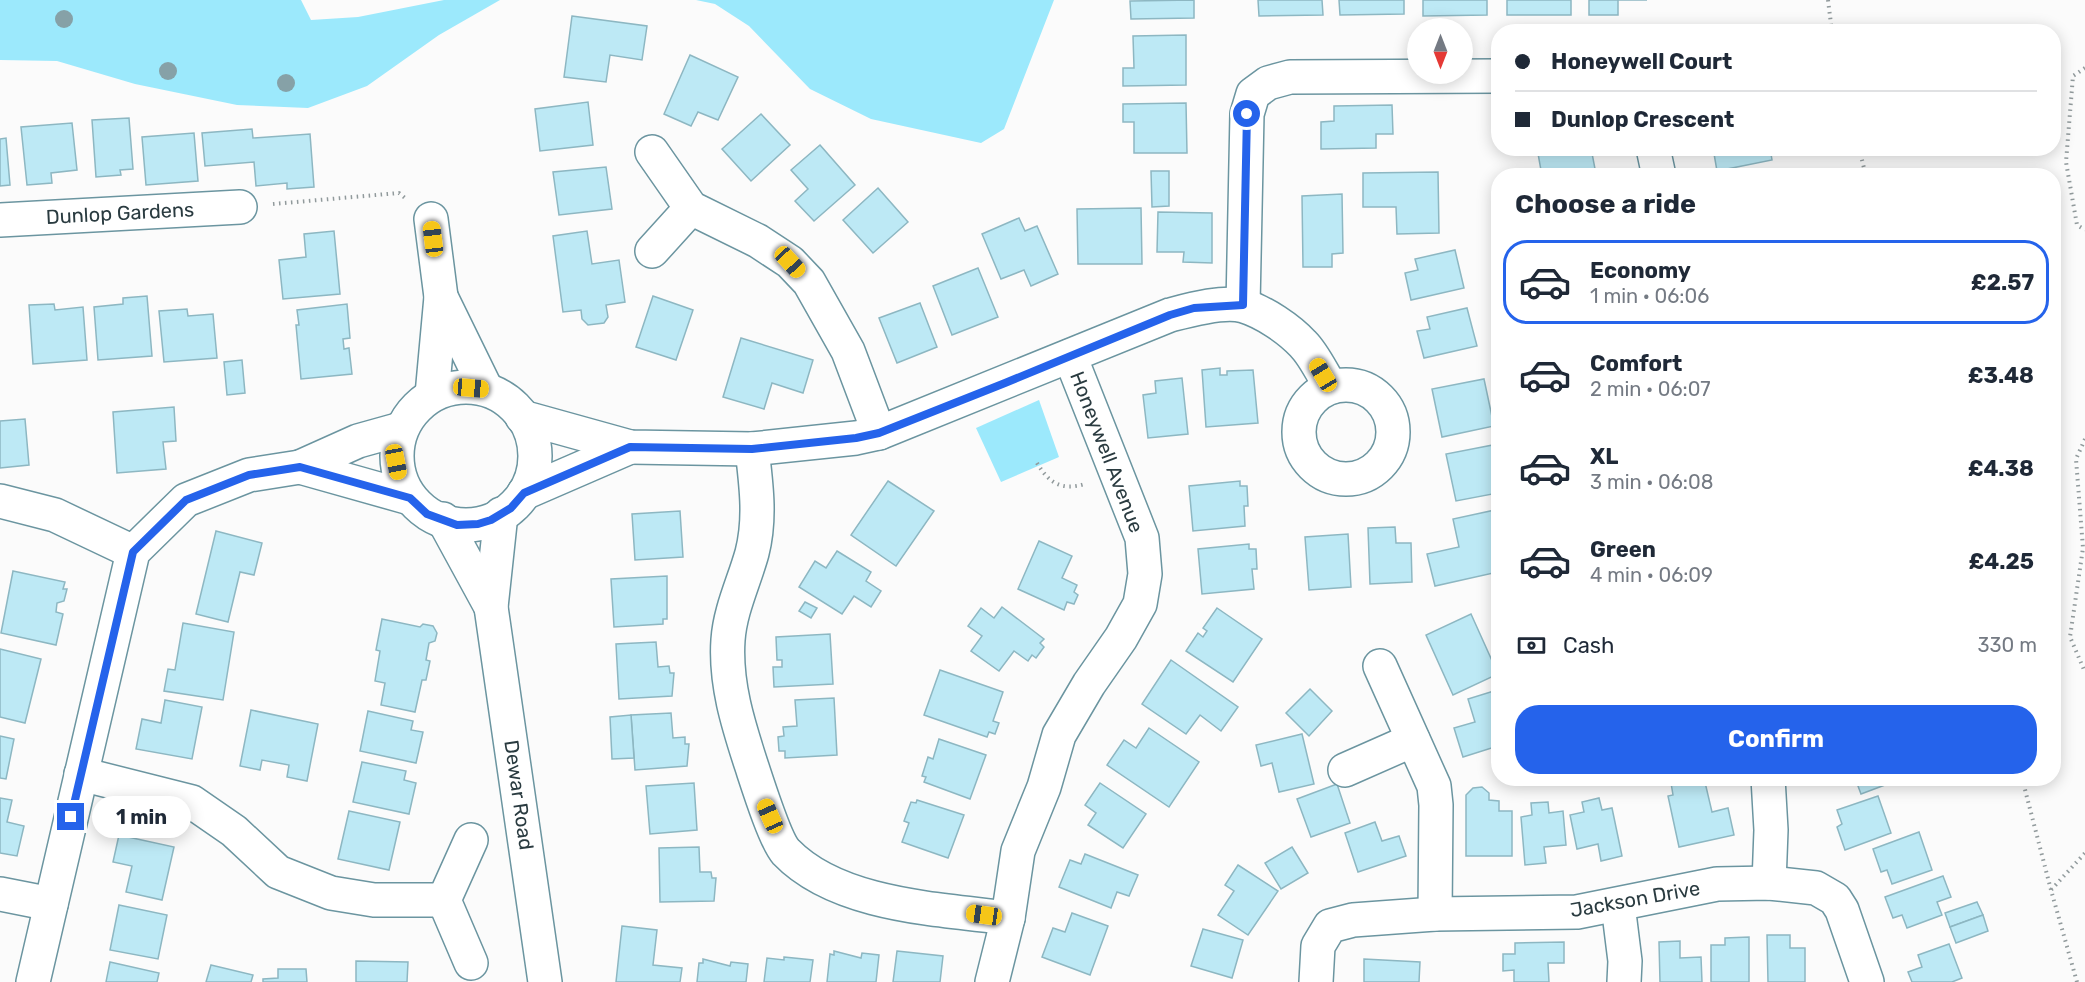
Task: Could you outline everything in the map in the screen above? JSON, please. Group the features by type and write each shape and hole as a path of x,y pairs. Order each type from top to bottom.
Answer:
{"street":[{"path":"1243,305 1247,114 1253,94 1268,83 1290,77 1491,76"},
{"path":"652,152 691,208 766,246 790,262 809,282 848,351 879,433"},
{"name":"Dunlop Gardens","path":"0,220 240,207"},
{"path":"652,251 691,208"},
{"path":"431,219 441,297 432,394"},
{"path":"441,297 486,389"},
{"path":"522,417 630,447 752,449 856,438 879,433 1170,315 1194,308 1243,305 1275,322 1304,344 1331,387"},
{"name":"Honeywell Avenue","path":"992,982 1008,918 1018,851 1044,787 1059,735 1140,604 1145,574 1142,538 1070,356"},
{"path":"512,503 533,472 535,448 532,434 516,408 486,389 456,386 432,394 413,410 401,429 396,462 399,477 410,498 427,514 457,525 478,524 512,503 630,447"},
{"path":"33,982 133,552 186,500 249,475 300,467 358,441 401,429"},
{"path":"752,449 759,507 752,552 740,586 728,640 733,708 762,798 785,851 815,873 848,891 889,902 1008,918"},
{"path":"300,467 410,498"},
{"path":"0,501 55,515 133,552"},
{"name":"Dewar Road","path":"512,503 491,607 544,982"},
{"name":"Dewar Road","path":"443,519 491,607"},
{"path":"1380,666 1427,767 1436,805 1435,914"},
{"path":"1345,770 1413,740"},
{"path":"81,774 192,802 234,831 278,872 331,893 374,900 444,900"},
{"path":"1768,786 1771,830 1769,883"},
{"path":"471,840 444,900 471,963"},
{"name":"Jackson Drive","path":"1316,982 1318,946 1330,926 1353,920 1435,914 1577,912 1717,884 1769,883 1816,888 1835,899 1842,910 1867,982"},
{"path":"0,894 51,904"},
{"path":"1618,905 1625,961 1624,982"}],"path":[{"path":"1828,0 1831,24"},
{"path":"2085,68 2073,76 2066,162 2077,225 2085,230"},
{"path":"240,207 399,193 431,219"},
{"path":"2085,439 2076,459 2083,548 2070,637 2085,672"},
{"path":"1037,463 1053,484 1064,487 1082,485 1116,471"},
{"path":"2024,786 2077,982"},
{"path":"2051,890 2085,853"}],"shaded area":[{"path":"0,0 301,0 311,20 358,17 444,0 500,0 439,35 367,86 308,108 237,105 135,84 57,61 0,60"},
{"path":"696,0 1054,0 1004,129 981,143 871,119 810,89 749,26 715,4"},
{"path":"1039,400 1059,457 1001,482 976,428"}],"building":[{"path":"1194,0 1194,18 1131,19 1130,1"},
{"path":"1258,0 1322,0 1323,15 1259,16"},
{"path":"1339,0 1404,0 1404,14 1340,15"},
{"path":"1423,0 1487,0 1487,15 1423,16"},
{"path":"1507,0 1571,0 1571,15 1507,15"},
{"path":"1589,0 1618,0 1618,15 1589,15"},
{"path":"572,16 647,26 642,60 610,55 606,82 564,77"},
{"path":"1186,35 1186,85 1123,86 1123,68 1134,68 1133,36"},
{"path":"690,55 738,77 718,120 698,112 691,126 664,114"},
{"path":"588,102 593,145 540,151 535,109"},
{"path":"1186,103 1187,153 1134,153 1134,122 1123,122 1123,104"},
{"path":"1392,105 1393,134 1376,134 1376,148 1321,149 1321,122 1334,121 1334,106"},
{"path":"761,114 790,145 751,181 722,149"},
{"path":"129,118 133,169 120,170 121,175 96,177 92,120"},
{"path":"72,123 77,170 51,173 52,183 27,185 21,127"},
{"path":"252,129 253,138 310,134 314,187 287,189 287,183 256,186 254,162 205,166 202,133"},
{"path":"194,133 198,181 146,185 142,137"},
{"path":"6,138 10,185 0,186 0,139"},
{"path":"820,145 855,185 814,221 795,201 808,189 791,170"},
{"path":"1538,156 1593,156 1595,168 1541,168"},
{"path":"1714,156 1771,156 1772,160 1732,168 1716,168"},
{"path":"606,167 612,209 559,215 553,172"},
{"path":"1151,171 1169,171 1169,206 1152,207"},
{"path":"1438,172 1439,233 1397,234 1396,207 1363,207 1363,173"},
{"path":"878,188 908,222 873,253 843,220"},
{"path":"1342,194 1343,253 1332,254 1332,267 1303,267 1302,196"},
{"path":"1141,208 1142,264 1078,264 1077,209"},
{"path":"1158,212 1212,213 1212,263 1183,262 1184,252 1157,252"},
{"path":"1019,218 1025,231 1037,226 1058,274 1031,286 1024,270 1001,279 982,234"},
{"path":"334,231 340,294 283,299 279,260 306,257 304,234"},
{"path":"587,231 592,264 619,260 625,302 606,305 608,317 604,323 588,325 582,319 581,310 563,312 553,236"},
{"path":"1455,250 1464,288 1411,300 1405,273 1418,270 1415,259"},
{"path":"978,268 998,317 952,335 933,286"},
{"path":"147,296 152,356 98,360 94,307 123,304 123,298"},
{"path":"653,296 693,310 676,360 636,347"},
{"path":"920,303 937,347 897,363 879,318"},
{"path":"54,304 55,310 83,307 87,360 33,364 29,305"},
{"path":"347,304 350,338 343,339 344,349 349,348 352,374 301,379 296,325 299,325 297,310"},
{"path":"1467,308 1477,346 1424,358 1417,331 1430,329 1427,317"},
{"path":"187,309 188,316 213,314 217,358 164,362 159,311"},
{"path":"741,338 813,360 803,393 772,383 764,409 723,397"},
{"path":"242,360 245,393 227,395 224,362"},
{"path":"1220,368 1220,375 1227,375 1227,371 1253,370 1258,423 1206,427 1202,370"},
{"path":"1182,378 1188,434 1148,438 1143,395 1156,393 1155,381"},
{"path":"1484,379 1491,412 1491,427 1442,437 1432,389"},
{"path":"174,407 176,441 163,442 166,469 117,473 113,412"},
{"path":"25,419 29,465 0,468 0,421"},
{"path":"1491,445 1491,494 1456,501 1446,454"},
{"path":"888,481 934,511 896,566 851,535"},
{"path":"1240,481 1240,486 1247,486 1248,506 1244,506 1245,526 1193,531 1189,486"},
{"path":"680,511 683,557 635,560 632,514"},
{"path":"1491,511 1491,574 1435,586 1427,554 1459,547 1453,519"},
{"path":"1395,527 1396,543 1411,543 1412,582 1370,584 1368,528"},
{"path":"216,531 262,543 254,575 240,572 228,622 196,614"},
{"path":"1348,534 1351,587 1309,590 1305,537"},
{"path":"1039,541 1072,556 1062,578 1077,585 1074,592 1078,595 1074,604 1067,602 1064,610 1018,589"},
{"path":"1249,544 1249,549 1256,549 1257,569 1252,569 1254,589 1202,594 1198,549"},
{"path":"837,551 871,572 866,581 881,591 871,607 854,596 842,614 799,587 815,561 826,568"},
{"path":"13,571 65,582 63,589 67,589 64,601 57,603 56,612 63,614 56,645 1,633"},
{"path":"667,576 667,619 663,619 663,624 614,627 611,579"},
{"path":"805,602 817,608 811,618 799,611"},
{"path":"1002,607 1044,639 1040,643 1044,647 1036,658 1032,655 1028,661 1014,651 999,671 971,651 982,636 968,626 981,608 994,618"},
{"path":"1217,608 1262,639 1233,682 1186,651 1198,633 1203,637 1207,631 1203,628"},
{"path":"1471,614 1491,658 1491,677 1453,695 1426,635"},
{"path":"382,619 420,627 423,624 433,626 437,633 435,641 429,643 426,660 430,661 426,680 422,680 415,712 381,705 385,683 375,681 380,651 376,650"},
{"path":"183,623 234,632 223,700 164,691 168,669 175,670"},
{"path":"830,634 833,684 774,687 773,667 782,667 782,660 777,660 776,637"},
{"path":"656,642 658,667 669,666 670,673 674,673 672,696 619,699 616,644"},
{"path":"0,649 41,659 25,723 0,717"},
{"path":"1171,660 1238,707 1221,731 1200,715 1186,734 1142,704"},
{"path":"940,670 1003,692 993,721 999,723 995,734 989,732 987,737 924,715"},
{"path":"1310,689 1332,711 1309,736 1286,713"},
{"path":"1491,692 1491,748 1463,757 1454,728 1475,722 1468,699"},
{"path":"834,698 837,755 785,758 785,751 779,751 778,737 784,736 783,727 797,726 795,700"},
{"path":"165,700 202,707 192,759 136,749 142,719 161,723"},
{"path":"251,710 318,724 307,781 287,777 289,765 262,760 260,770 240,766"},
{"path":"368,711 413,721 411,730 423,732 416,763 360,751"},
{"path":"671,713 673,738 685,737 685,744 689,744 687,766 635,770 631,715"},
{"path":"631,715 634,758 612,759 610,717"},
{"path":"1149,728 1199,762 1169,807 1107,765 1124,740 1136,748"},
{"path":"1302,734 1314,784 1279,792 1272,763 1261,766 1256,745"},
{"path":"0,736 14,739 6,779 0,778"},
{"path":"939,739 986,755 970,799 924,782 926,777 922,776 928,757 933,759"},
{"path":"362,762 406,771 404,780 416,783 409,814 353,802"},
{"path":"694,783 697,830 650,834 646,786"},
{"path":"1100,783 1146,814 1123,848 1088,825 1096,813 1085,805"},
{"path":"1337,784 1350,823 1311,837 1297,799"},
{"path":"1672,786 1706,786 1712,812 1728,808 1734,835 1679,847 1668,796 1673,795"},
{"path":"1858,786 1882,786 1861,794"},
{"path":"1482,787 1489,793 1489,800 1499,801 1499,811 1512,811 1512,856 1466,856 1466,795 1473,788"},
{"path":"1878,796 1891,833 1845,850 1837,827 1842,824 1837,810"},
{"path":"0,798 12,800 7,822 24,826 17,856 0,853"},
{"path":"1599,798 1602,810 1612,808 1622,856 1601,861 1598,844 1577,849 1570,815 1584,812 1582,802"},
{"path":"917,800 964,815 948,858 902,842 909,823 904,821 911,802 916,803"},
{"path":"1548,802 1549,813 1563,811 1566,845 1544,847 1546,863 1525,865 1521,817 1532,815 1531,803"},
{"path":"349,811 400,822 389,870 338,859"},
{"path":"1375,822 1382,841 1399,836 1406,856 1358,872 1345,833"},
{"path":"1919,832 1932,870 1892,884 1887,870 1881,872 1873,849"},
{"path":"119,835 174,847 162,900 126,892 132,866 113,862"},
{"path":"699,847 700,872 711,872 712,878 716,878 714,901 660,902 659,848"},
{"path":"1292,847 1308,873 1281,889 1265,863"},
{"path":"1085,854 1138,875 1129,896 1117,892 1111,908 1059,887 1070,860 1081,864"},
{"path":"1238,865 1278,891 1248,935 1218,915 1234,891 1225,885"},
{"path":"1943,876 1951,897 1937,902 1942,915 1907,928 1902,915 1893,918 1885,897"},
{"path":"1977,902 1983,915 1950,927 1945,913"},
{"path":"119,905 167,915 158,959 110,950"},
{"path":"1072,913 1108,926 1090,975 1042,957 1053,928 1065,932"},
{"path":"1983,915 1988,931 1956,943 1950,927"},
{"path":"622,926 657,930 653,965 682,968 680,982 616,982"},
{"path":"1203,929 1243,940 1232,978 1191,966"},
{"path":"1767,935 1790,935 1790,948 1805,948 1805,982 1768,982"},
{"path":"1749,937 1749,982 1711,982 1711,945 1725,945 1725,938"},
{"path":"1680,941 1680,958 1701,957 1702,982 1660,982 1659,942"},
{"path":"1564,942 1564,963 1548,963 1549,982 1514,982 1514,970 1503,971 1503,954 1515,954 1515,943"},
{"path":"1949,944 1962,978 1952,982 1912,982 1908,972 1922,967 1918,955"},
{"path":"834,951 861,958 862,953 879,955 876,982 827,982 830,954 834,955"},
{"path":"897,951 943,956 940,982 893,982"},
{"path":"784,957 813,960 810,982 764,982 767,958 784,960"},
{"path":"703,959 730,966 731,962 748,964 746,982 697,982 699,963 703,963"},
{"path":"1364,959 1420,962 1419,982 1364,982"},
{"path":"356,961 408,962 407,982 356,982"},
{"path":"110,962 159,973 157,982 106,982"},
{"path":"211,965 253,975 251,982 206,982"},
{"path":"278,969 306,969 307,982 263,982 263,979 278,978"}],"route":[{"path":"71,817 133,552 186,500 249,475 300,467 410,498 427,514 457,525 478,524 491,520 511,508 524,493 630,447 752,449 805,445 879,433 1170,315 1194,308 1243,305 1247,114"}]}
